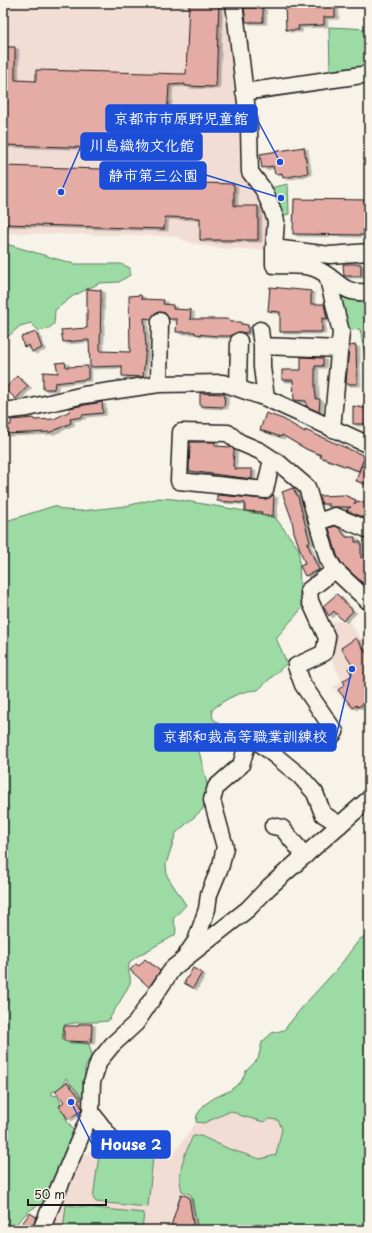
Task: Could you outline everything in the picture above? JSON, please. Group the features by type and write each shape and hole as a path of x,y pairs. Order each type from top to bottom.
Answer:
{"street":[{"path":"234,3 249,128 250,172 263,189 276,221 274,265 313,267 327,275 348,291 369,292"},
{"path":"244,92 369,74"},
{"path":"274,248 330,255 369,252"},
{"path":"327,275 341,332 332,429"},
{"path":"159,384 160,320"},
{"path":"260,330 262,368 266,398"},
{"path":"238,388 239,340"},
{"path":"262,346 340,349"},
{"path":"3,411 28,408 84,395 159,384 223,383 266,398 369,445"},
{"path":"272,459 265,490 179,481 181,432 228,433 239,442 272,459 307,487 328,559 335,570 369,602"},
{"path":"318,522 335,516 369,530"},
{"path":"331,738 335,732 303,685 296,666 324,653 327,638 310,601 309,590 335,570"},
{"path":"182,962 196,941 207,909 209,894 221,865 225,847 212,800 216,787 241,765 250,735 300,776 315,793 323,814 340,825"},
{"path":"41,1230 91,1112 92,1082 99,1061 112,1045 136,1022 173,968 248,909 269,888 369,799"},
{"path":"273,826 282,828 305,856"},
{"path":"91,1112 110,1137"}],"shaded area":[{"path":"3,3 227,3 242,116 268,214 269,250 218,248 191,243 175,236 3,233"},
{"path":"340,621 350,623 369,650 369,707 352,710 333,687 342,681 330,656 326,622"},
{"path":"231,1111 242,1116 264,1122 269,1119 278,1120 283,1127 280,1142 276,1155 262,1159 229,1149 201,1136 187,1148 179,1181 191,1195 198,1230 47,1230 73,1169 82,1158 104,1139 115,1135 138,1140 156,1150 165,1159 170,1159 196,1122 204,1123"}],"green space":[{"path":"329,27 369,29 369,65 330,71"},
{"path":"288,184 289,214 281,216 270,188"},
{"path":"3,243 74,264 121,264 130,268 130,275 119,282 100,283 73,296 55,310 54,324 48,329 39,331 31,323 20,326 3,341"},
{"path":"335,290 369,298 369,377 360,329 344,331"},
{"path":"159,498 174,499 274,516 299,549 300,595 304,606 276,638 287,663 258,690 252,690 234,696 222,702 212,710 213,719 218,722 218,729 199,743 198,747 209,792 202,810 176,833 166,864 167,876 186,905 173,919 176,929 175,935 130,962 130,983 108,1021 64,1025 62,1040 89,1044 92,1055 85,1068 86,1102 66,1078 62,1087 52,1092 52,1095 58,1096 67,1121 74,1131 45,1202 30,1210 16,1224 5,1227 3,1230 3,522 54,506 64,510 81,511 126,506"},
{"path":"369,933 369,1230 198,1230 191,1195 182,1191 180,1184 182,1163 193,1136 201,1136 229,1149 260,1159 276,1155 282,1129 278,1120 269,1119 264,1122 242,1116 231,1111 204,1123 196,1122 197,1115 204,1105 214,1098 229,1091 241,1082 246,1071 258,1059 262,1042 272,1033 284,1030 304,1005 338,968 359,940"},
{"path":"100,1148 146,1151 153,1157 148,1207 96,1202 93,1198"},
{"path":"66,1205 144,1213 142,1230 63,1230"}],"building":[{"path":"189,3 219,3 216,87 185,86 185,84 169,85 165,150 3,145 3,47 15,47 15,80 36,81 36,70 186,74"},
{"path":"285,3 335,3 335,17 324,17 324,25 298,26 299,30 286,30"},
{"path":"244,8 263,8 263,22 246,22"},
{"path":"304,147 308,173 283,178 282,173 275,174 273,166 262,168 260,154"},
{"path":"3,166 166,171 166,182 234,184 234,206 258,206 258,240 200,240 200,218 165,217 164,229 3,224"},
{"path":"294,199 369,200 369,227 364,227 364,235 293,234"},
{"path":"343,264 361,264 361,276 344,276"},
{"path":"270,287 311,291 311,304 324,304 327,319 322,318 322,332 280,332 280,312 268,311"},
{"path":"87,289 101,290 100,351 130,352 129,296 141,295 142,299 164,300 163,304 173,305 173,309 191,310 190,319 229,319 230,322 241,322 241,324 248,325 248,333 239,332 230,336 218,336 195,334 195,332 176,332 177,319 169,319 165,313 155,313 151,319 144,318 146,347 143,377 122,376 122,366 90,367 89,340 63,342 61,330 87,328"},
{"path":"36,332 42,348 32,352 29,345 24,347 21,337"},
{"path":"356,345 357,384 346,384 349,346"},
{"path":"301,357 323,358 323,366 315,366 316,399 320,399 319,412 306,406 306,401 294,400 293,380 282,380 282,370 301,370"},
{"path":"65,362 66,367 88,366 88,379 55,383 54,389 43,389 43,372 58,373 56,363"},
{"path":"17,376 28,386 16,399 5,389"},
{"path":"200,393 225,394 224,407 200,406"},
{"path":"102,402 103,413 82,415 82,417 70,419 71,423 51,432 3,434 3,425 11,425 11,420 34,418 34,420 54,419 70,411 69,408"},
{"path":"353,406 369,409 369,424 353,424"},
{"path":"266,413 283,419 305,432 305,430 365,456 359,471 320,457 321,455 306,449 282,435 281,437 260,430"},
{"path":"190,442 215,442 215,446 231,447 234,450 233,466 235,466 235,469 252,469 252,479 189,471"},
{"path":"361,466 369,468 369,485 356,481"},
{"path":"293,488 298,497 310,542 307,543 319,570 305,576 300,566 305,564 282,492"},
{"path":"217,495 264,499 274,495 273,516 261,515 262,512 245,511 245,503 217,501"},
{"path":"344,495 356,500 354,504 358,501 369,505 369,520 346,510 351,507 329,507 329,504 322,504 319,496"},
{"path":"335,526 339,528 346,537 355,537 355,542 361,542 361,558 369,554 369,586 367,587 342,564 337,555 329,528"},
{"path":"337,594 353,611 343,621 334,611 329,616 323,606"},
{"path":"356,638 369,657 369,700 358,707 356,705 353,708 338,690 345,684 343,681 352,675 348,668 352,665 341,648"},
{"path":"145,959 160,971 149,987 130,970 136,964 139,966"},
{"path":"193,968 202,973 193,988 184,983"},
{"path":"79,1024 92,1024 91,1042 64,1041 64,1026 79,1026"},
{"path":"67,1082 81,1099 78,1101 82,1108 81,1111 68,1119 59,1106 64,1102 55,1091"},
{"path":"181,1194 189,1197 193,1223 191,1230 182,1230 171,1226"},
{"path":"30,1213 36,1217 32,1230 17,1230"}],"place":[{"name":"京都市市原野児童館","path":"280,162"},
{"name":"川島織物文化館","path":"61,192"},
{"name":"静市第三公園","path":"281,198"},
{"name":"京都和裁高等職業訓練校","path":"352,669"},
{"name":"House 2","path":"71,1102"}]}
